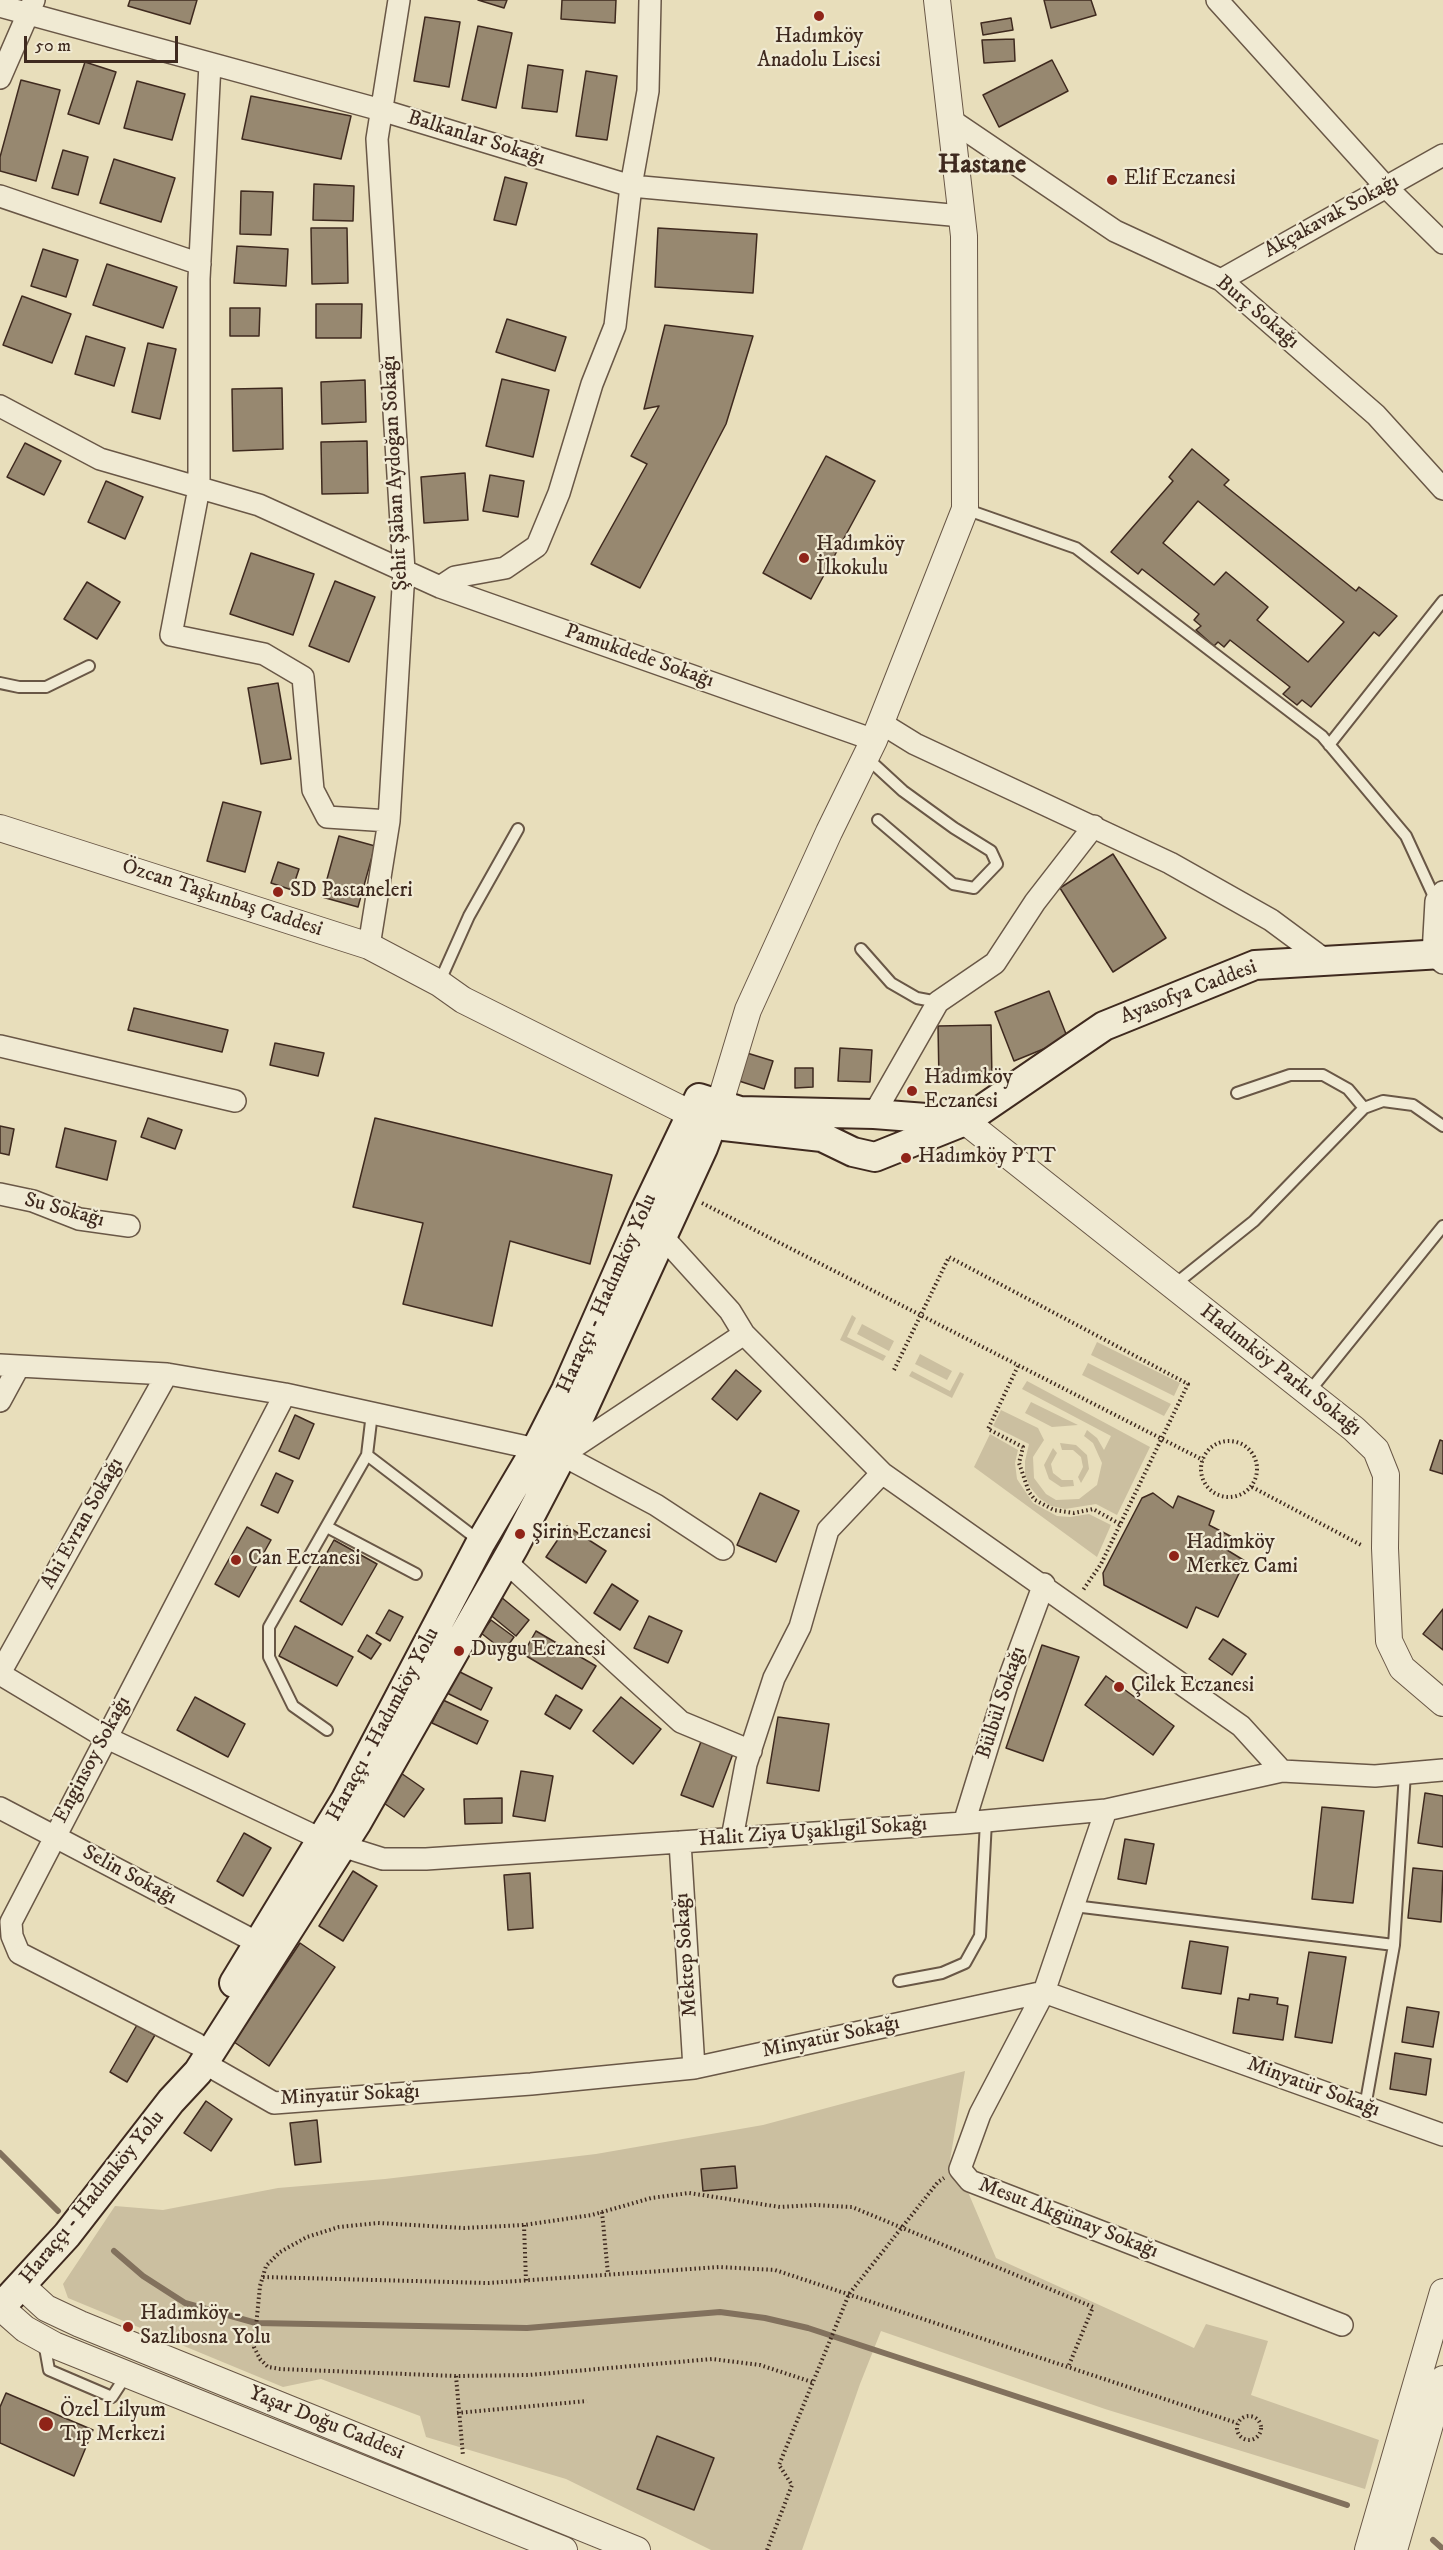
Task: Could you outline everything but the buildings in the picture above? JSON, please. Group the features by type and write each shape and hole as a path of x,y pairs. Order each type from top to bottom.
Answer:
{"main road":[{"name":"Ayasofya Caddesi","path":"706,1110 730,1128 822,1137 853,1152 875,1157 965,1121 1104,1026 1255,964 1440,957"},
{"path":"200,2053 506,1561 549,1452 661,1236 706,1110 874,1114 965,1121"},
{"name":"Haraççı - Hadımköy Yolu","path":"0,2308 67,2235 171,2101 177,2076 200,2053 258,1943 332,1843 346,1799 481,1542 549,1452 566,1390 706,1110"}],"street":[{"name":"Şehit Şaban Aydoğan Sokağı","path":"369,946 388,821 404,571 376,139 399,0"},
{"path":"440,587 455,577 506,568 537,546 559,493 592,384 615,326 631,186 648,91 650,0"},
{"path":"706,1110 748,1010 874,740 965,509 962,216 937,0"},
{"path":"1217,0 1386,187 1443,243"},
{"name":"Balkanlar Sokağı","path":"0,6 32,7 210,64 381,110 631,186 962,216"},
{"path":"0,78 32,7"},
{"path":"210,64 200,264 199,488 171,634 264,654 303,677 313,790 327,817 388,821"},
{"name":"Burç Sokağı","path":"951,120 1115,231 1221,279 1376,415 1443,489"},
{"name":"Akçakavak Sokağı","path":"1221,279 1443,155"},
{"path":"0,196 200,264"},
{"name":"Pamukdede Sokağı","path":"0,406 100,459 259,505 440,587 874,740 915,744 1170,863 1271,920 1325,960"},
{"path":"874,1114 938,1002 994,963 1035,902 1094,826"},
{"name":"Özcan Taşkınbaş Caddesi","path":"0,828 369,946 439,983 464,1000 706,1110"},
{"path":"1439,896 1440,957"},
{"path":"0,1046 235,1101"},
{"name":"Hadımköy Parkı Sokağı","path":"965,1121 1367,1440 1382,1460 1386,1475 1385,1548 1389,1641 1394,1656 1402,1668 1443,1703"},
{"name":"Su Sokağı","path":"0,1194 33,1201 79,1219 129,1226"},
{"path":"661,1236 730,1311 744,1334 882,1473 1044,1584 1241,1726 1282,1771"},
{"path":"549,1452 744,1334"},
{"path":"0,1401 9,1366 166,1374 285,1394 549,1452 656,1505 723,1549"},
{"name":"Ahi Evran Sokağı","path":"0,1673 166,1374"},
{"name":"Enginsoy Sokağı","path":"200,2053 19,1953 12,1936 11,1922 53,1836 285,1394"},
{"path":"732,1838 751,1751 774,1678 800,1627 828,1530 882,1473"},
{"path":"506,1561 681,1722 751,1751"},
{"name":"Bülbül Sokağı","path":"964,1823 1007,1684 1044,1584"},
{"name":"Halit Ziya Uşaklıgil Sokağı","path":"0,1673 105,1737 332,1843 383,1859 426,1859 964,1823 1106,1810 1282,1771 1375,1776 1443,1770"},
{"name":"Selin Sokağı","path":"0,1808 258,1943"},
{"name":"Mesut Akgünay Sokağı","path":"1106,1810 1044,1992 980,2114 960,2169 970,2181 1342,2325"},
{"name":"Mektep Sokağı","path":"680,1842 694,2068"},
{"name":"Minyatür Sokağı","path":"200,2053 274,2103 531,2084 694,2068 1044,1992 1443,2134"},
{"name":"Yaşar Doğu Caddesi","path":"22,2286 46,2308 80,2324 637,2550"},
{"path":"1368,2550 1443,2292"},
{"name":"Yaşar Doğu Caddesi","path":"0,2308 25,2329 43,2339 564,2550"},
{"path":"1394,2550 1443,2379"}],"lane":[{"path":"965,509 1076,548 1322,736 1406,836 1439,896"},
{"path":"1329,745 1443,601"},
{"path":"0,683 19,687 46,687 89,666"},
{"path":"874,740 912,797 954,828 991,851 997,864 974,888 953,884 878,820"},
{"path":"439,983 469,916 518,829"},
{"path":"861,949 891,983 917,998 938,1002"},
{"path":"1237,1093 1290,1075 1323,1075 1348,1089 1364,1108"},
{"path":"1173,1285 1254,1221 1364,1108 1383,1101 1413,1104 1443,1126"},
{"path":"1307,1393 1443,1226"},
{"path":"327,1730 293,1706 269,1658 269,1627 368,1455 372,1413"},
{"path":"368,1455 481,1542"},
{"path":"327,1527 416,1574"},
{"path":"1365,2107 1394,1945 1406,1773"},
{"path":"899,1981 942,1973 965,1963 980,1936 986,1821"},
{"path":"1074,1906 1394,1945"}],"path":[{"path":"696,1200 1203,1460"},
{"path":"894,1370 949,1257 1188,1384 1101,1564 1072,1605"},
{"path":"1018,1366 988,1429 1023,1447 1019,1463 1029,1492 1043,1506 1062,1513 1093,1509 1120,1524"},
{"path":"1236,1442 1245,1446 1252,1452 1258,1469 1252,1487 1236,1497 1218,1496 1204,1483 1201,1474 1203,1460 1210,1449 1218,1444 1236,1442"},
{"path":"1252,1487 1365,1547 1385,1548"},
{"path":"768,2550 792,2485 779,2465 849,2294 938,2182 960,2169"},
{"path":"812,2382 760,2365 712,2359 529,2375 456,2376 268,2367 260,2359 254,2347 260,2286 266,2266 280,2252 307,2237 339,2227 378,2223 464,2228 524,2225 602,2212 651,2199 689,2193 780,2207 816,2205 852,2207 1093,2307 1069,2366"},
{"path":"602,2212 608,2274"},
{"path":"524,2225 526,2281"},
{"path":"263,2277 526,2281 719,2267 775,2270 1238,2423"},
{"path":"456,2376 457,2413 466,2479"},
{"path":"457,2413 587,2401"},
{"path":"1251,2415 1260,2421 1261,2432 1253,2440 1247,2440 1239,2434 1238,2423 1245,2416 1251,2415"}],"shaded area":[{"path":"852,1315 856,1318 847,1337 886,1356 883,1361 840,1340"},
{"path":"862,1324 894,1341 889,1351 857,1334"},
{"path":"1097,1342 1180,1383 1174,1396 1091,1355"},
{"path":"920,1354 952,1371 947,1380 915,1364"},
{"path":"1088,1363 1171,1404 1164,1416 1082,1375"},
{"path":"912,1371 950,1391 960,1372 964,1374 952,1398 909,1376"},
{"path":"1027,1381 1150,1447 1117,1515 1096,1504 1065,1509 1051,1506 1039,1498 1030,1487 1025,1474 1029,1444 993,1426 1001,1410 1038,1428 1044,1440 1033,1457 1034,1478 1046,1494 1056,1500 1079,1499 1097,1485 1102,1463 1093,1443 1084,1436 1087,1430 1097,1438 1104,1450 1111,1436 1022,1389"},
{"path":"1031,1402 1078,1425 1052,1427 1025,1413"},
{"path":"990,1434 1018,1450 1015,1463 1017,1479 1033,1503 1057,1516 1070,1517 1089,1514 1111,1525 1097,1557 974,1467"},
{"path":"1060,1443 1076,1445 1087,1455 1089,1469 1081,1483 1078,1477 1083,1467 1081,1457 1073,1450 1062,1450"},
{"path":"1053,1448 1057,1453 1051,1464 1053,1473 1062,1480 1073,1480 1074,1486 1061,1487 1049,1479 1044,1465"},
{"path":"965,2071 949,2166 968,2192 996,2258 1194,2348 1206,2324 1268,2341 1251,2395 1379,2440 1365,2489 1105,2409 881,2331 802,2550 711,2550 566,2479 426,2437 420,2416 321,2379 283,2387 68,2298 63,2284 115,2206 163,2210 278,2188 385,2179 596,2154 763,2125"}],"waterway":[{"path":"0,2153 58,2211"},
{"path":"114,2251 143,2276 185,2303 256,2323 527,2328 720,2312 765,2318 808,2328 1347,2505"},
{"path":"1433,2540 1443,2549"}],"place":[{"name":"Hadımköy Anadolu Lisesi","path":"819,16"},
{"name":"Elif Eczanesi","path":"1112,180"},
{"name":"Hadımköy İlkokulu","path":"804,558"},
{"name":"SD Pastaneleri","path":"278,892"},
{"name":"Hadımköy Eczanesi","path":"912,1091"},
{"name":"Hadımköy PTT","path":"906,1158"},
{"name":"Şirin Eczanesi","path":"520,1534"},
{"name":"Hadımköy Merkez Cami","path":"1174,1556"},
{"name":"Can Eczanesi","path":"236,1560"},
{"name":"Duygu Eczanesi","path":"459,1651"},
{"name":"Çilek Eczanesi","path":"1119,1687"},
{"name":"Hadımköy - Sazlıbosna Yolu","path":"128,2327"},
{"name":"Özel Lilyum Tıp Merkezi","path":"46,2424"}],"district":[{"name":"Hastane","path":"982,166"}]}
